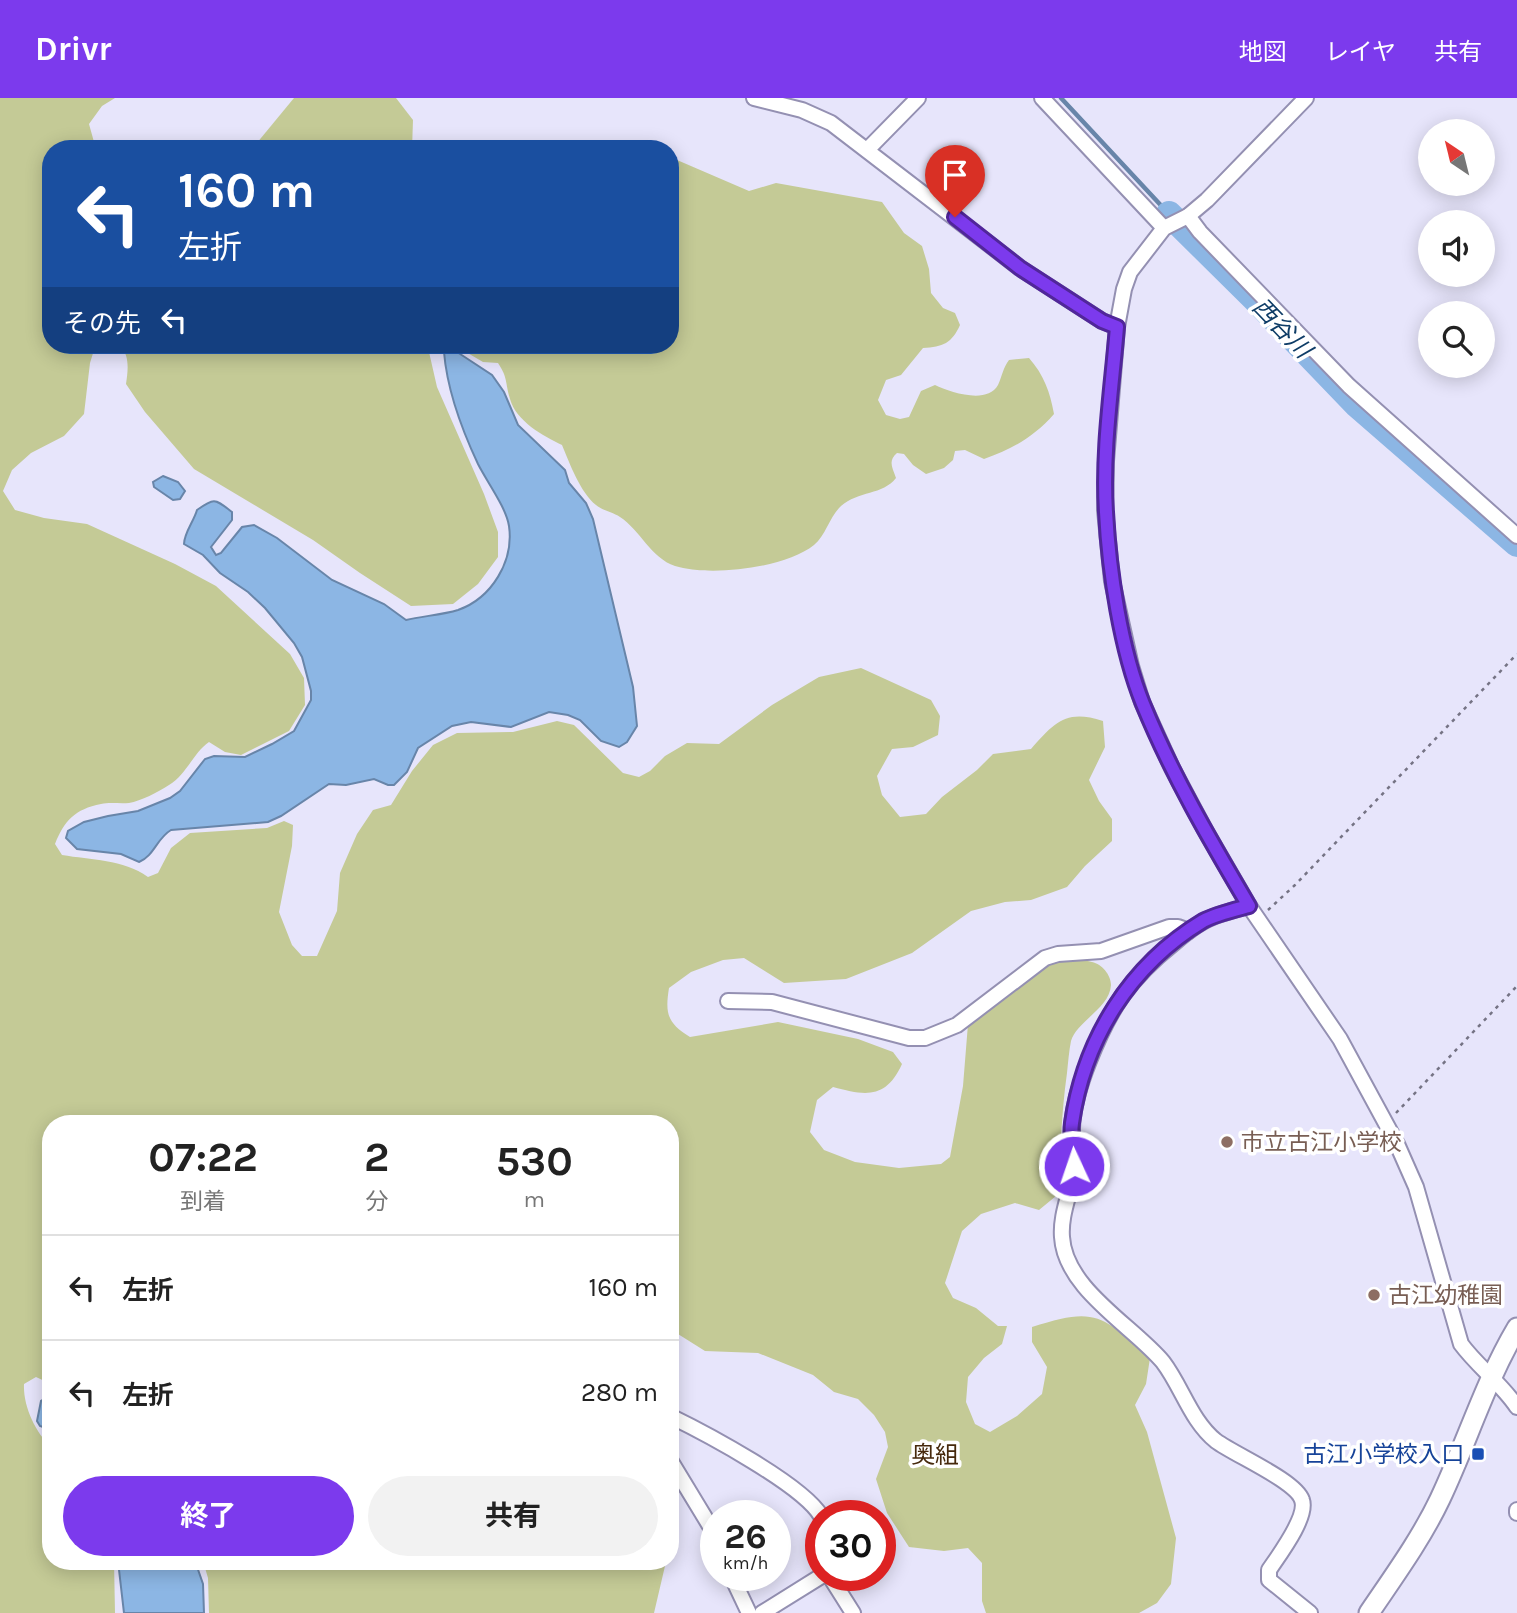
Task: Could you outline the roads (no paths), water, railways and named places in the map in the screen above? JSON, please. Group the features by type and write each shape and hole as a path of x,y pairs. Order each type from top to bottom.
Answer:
{"street":[{"path":"754,98 802,110 831,123 1020,268 1102,321 1117,327"},
{"path":"867,150 918,98"},
{"path":"1042,98 1164,228"},
{"path":"1306,98 1207,200 1188,216 1164,228 1130,272 1117,327 1106,461 1105,510 1112,581 1142,702 1172,768 1249,906 1340,1039 1384,1119 1416,1187 1461,1344 1474,1363 1492,1377 1517,1407"},
{"path":"1188,216 1200,232 1349,386 1517,536"},
{"path":"1249,906 1205,920 1189,931 1147,964 1121,995 1100,1034 1082,1081 1072,1125 1074,1166 1064,1210 1062,1238 1067,1260 1083,1283 1119,1322 1163,1363 1205,1430 1235,1453 1295,1488 1302,1500 1300,1520 1269,1570 1269,1580 1310,1613"},
{"path":"727,1001 772,1002 909,1038 925,1038 957,1025 1045,958 1058,954 1101,951 1168,927 1189,931"},
{"path":"1369,1613 1414,1546 1439,1501 1502,1353 1517,1328"},
{"path":"679,1420 785,1482 810,1500"},
{"path":"679,1475 700,1510"},
{"path":"762,1613 805,1586"},
{"path":"739,1591 749,1613"},
{"path":"839,1591 853,1613"}],"water":[{"path":"444,354 460,354 492,375 504,392 518,425 565,470 569,483 586,503 593,519 633,687 637,726 627,742 619,747 601,741 580,720 549,712 511,727 471,722 452,726 418,748 407,772 394,785 374,779 346,785 329,784 268,822 171,830 148,856 139,862 121,854 77,849 66,838 68,831 84,822 138,811 170,798 180,791 205,759 214,756 245,757 272,744 294,731 311,700 302,657 294,643 248,592 220,573 203,555 184,544 197,510 203,506 215,501 232,512 232,520 211,547 216,555 221,553 242,527 254,525 277,538 332,580 384,604 406,620 458,610 481,597 498,577 508,552 509,526 500,503 472,451 448,380"},
{"path":"163,476 178,482 185,491 180,499 173,500 154,487 153,482"},
{"path":"42,1400 42,1427 37,1421"},
{"path":"119,1570 198,1570 203,1584 204,1613 124,1613"}],"waterway":[{"name":"西谷川","path":"1061,98 1169,214"},
{"name":"西谷川","path":"1169,214 1357,405 1517,544"}],"place":[{"name":"市立古江小学校","path":"1227,1142"},
{"name":"古江幼稚園","path":"1374,1295"},
{"name":"古江小学校入口","path":"1478,1454"}],"district":[{"name":"奥組","path":"935,1455"}]}
